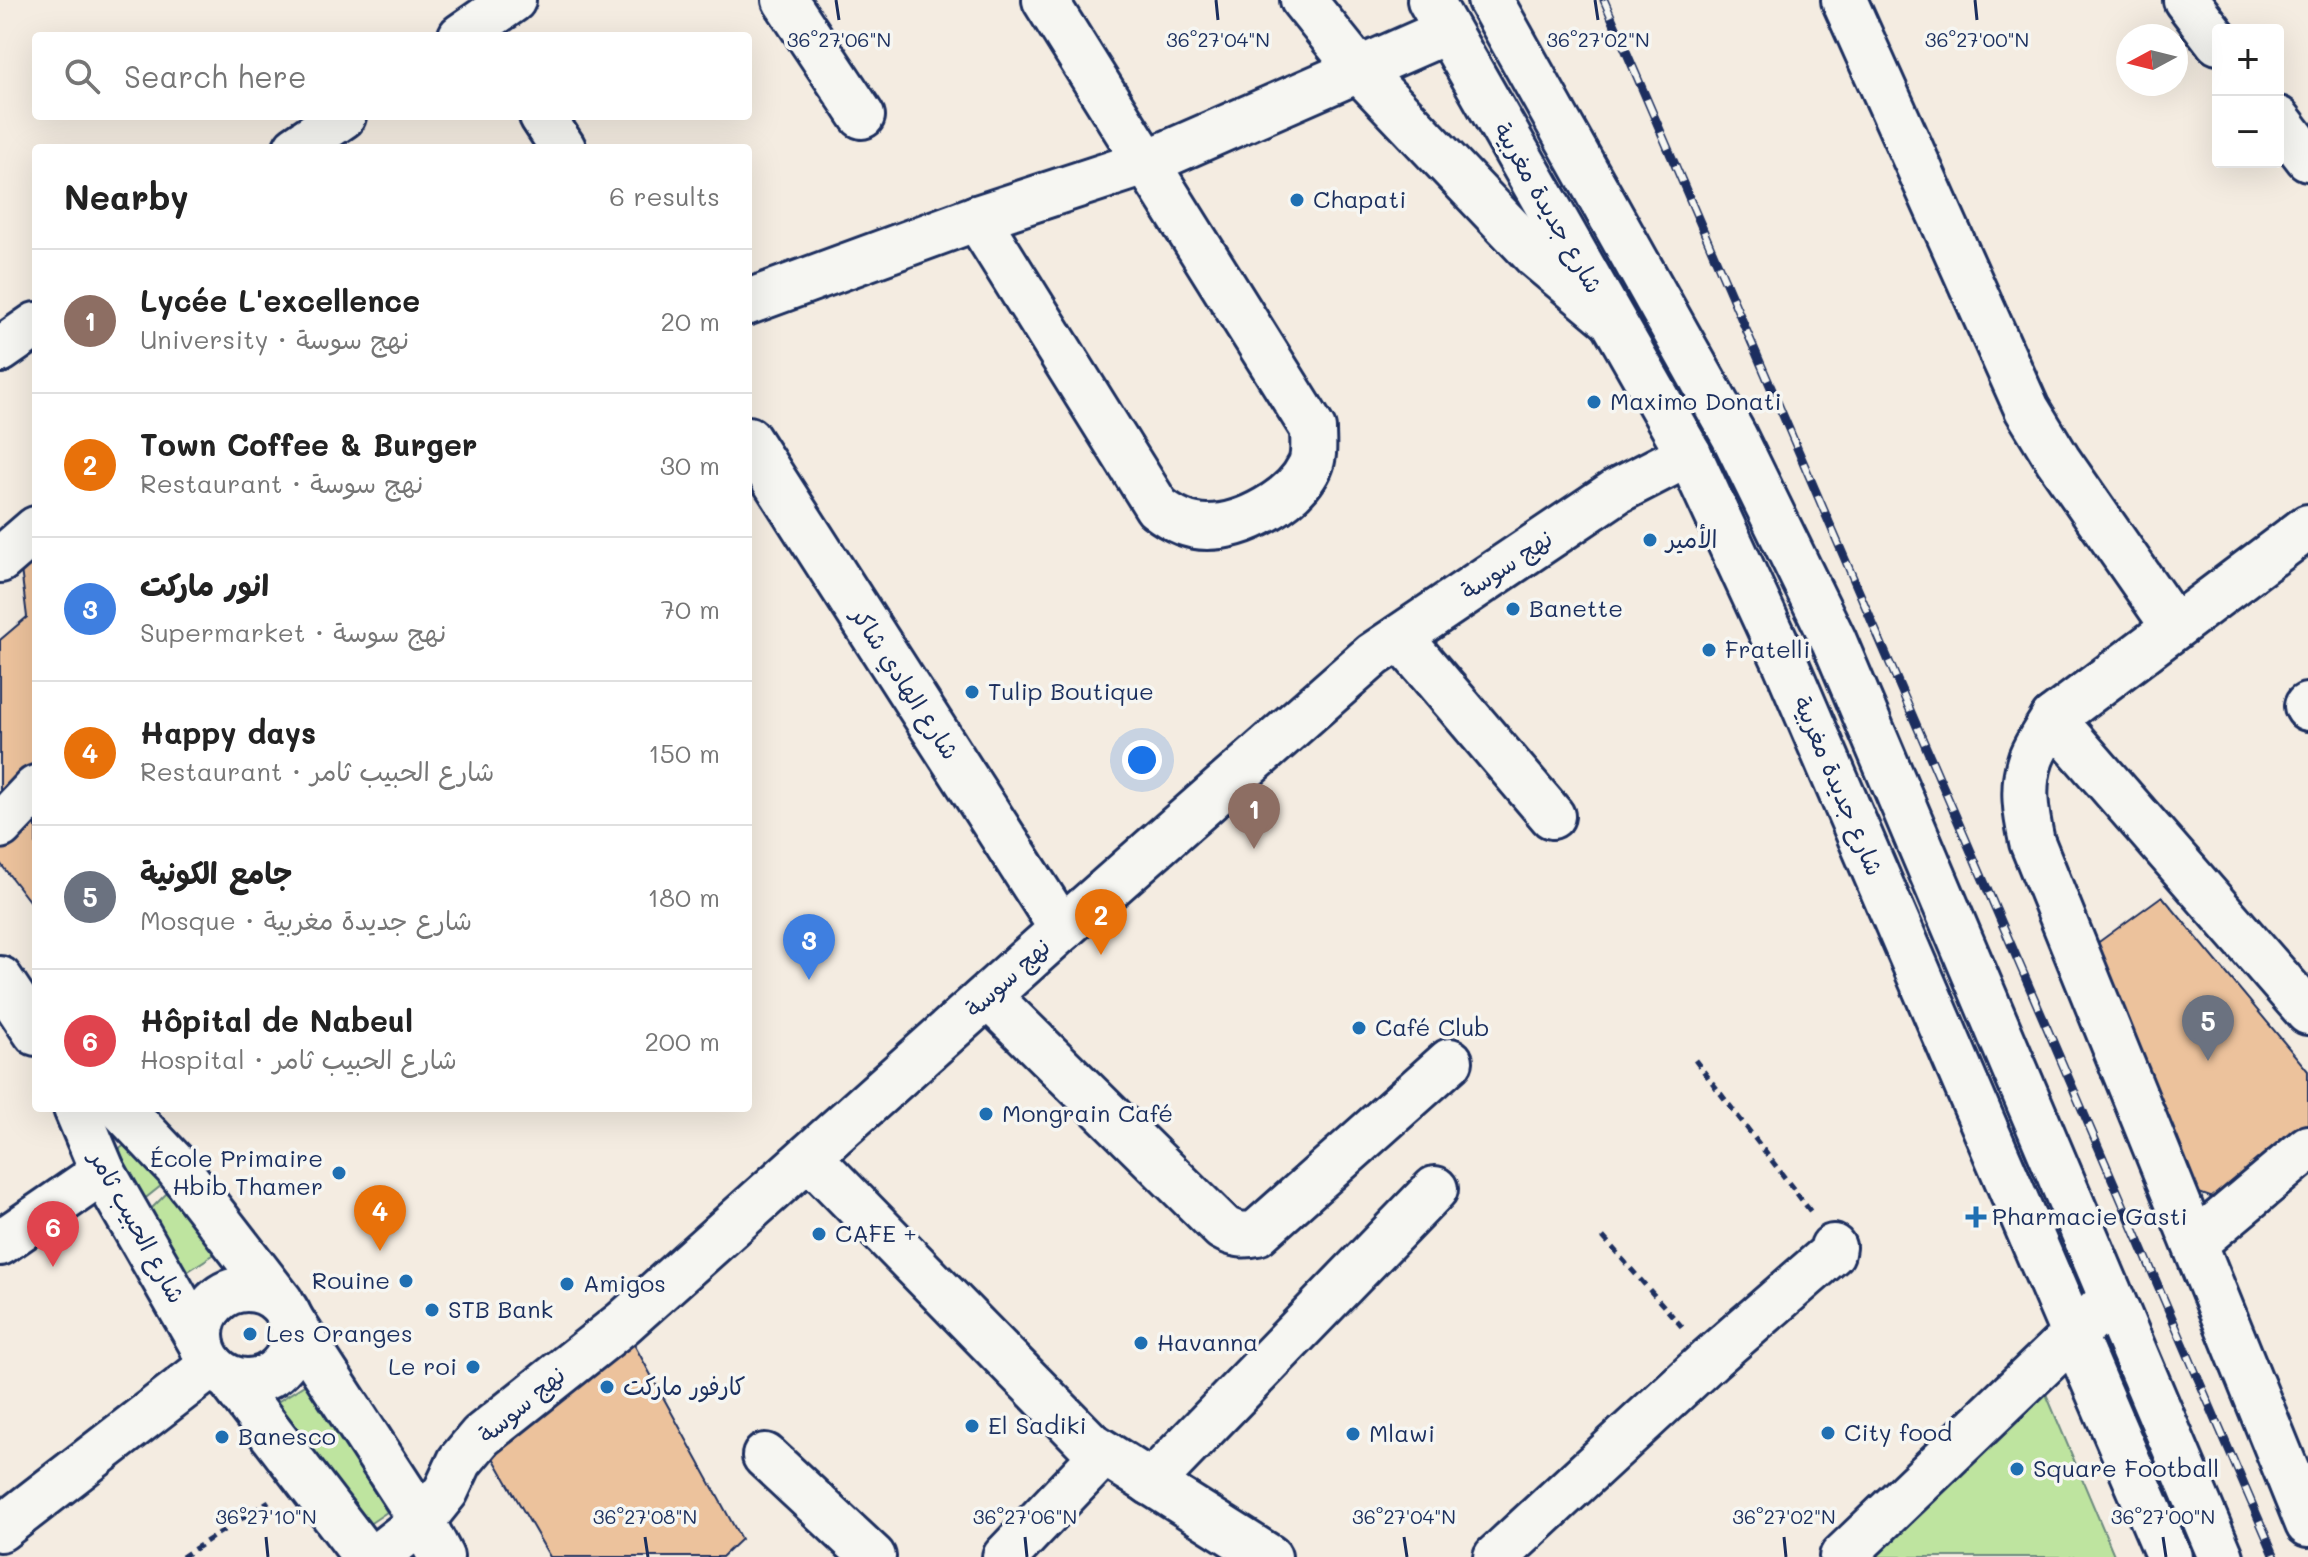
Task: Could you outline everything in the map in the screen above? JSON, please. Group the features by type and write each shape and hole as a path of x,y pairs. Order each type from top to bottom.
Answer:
{"street":[{"path":"785,0 862,116"},
{"path":"977,218 1157,507 1170,517 1187,523 1206,527 1227,524 1256,514 1283,497 1300,481 1311,464 1313,429 1045,0"},
{"path":"1303,0 1359,70 1536,256 1612,319"},
{"name":"شارع جديدة مغربية","path":"1490,0 1734,436 1834,641 2221,1557"},
{"path":"1844,0 2027,409 2058,460 2174,627"},
{"path":"2186,0 2212,34"},
{"path":"752,301 977,218 1148,162 1359,70 1439,15"},
{"name":"شارع جديدة مغربية","path":"1439,15 1689,454 1786,664 2169,1557"},
{"path":"302,144 337,120"},
{"path":"545,120 560,144"},
{"path":"2284,127 2308,158"},
{"path":"0,350 32,328"},
{"name":"شارع الهادي شاكر","path":"752,454 760,485 1062,929"},
{"name":"نهج سوسة","path":"376,1557 431,1539 446,1491 460,1461 481,1436 623,1323 1373,655 1617,491 1689,454"},
{"path":"2308,527 2053,719 2031,758 2025,790 2025,813 2032,842 2308,1524"},
{"path":"0,560 32,532"},
{"path":"1400,637 1552,816"},
{"path":"2053,719 2308,1012"},
{"path":"0,826 32,792"},
{"path":"14,996 32,1026"},
{"path":"988,996 1232,1234 1257,1233 1450,1061"},
{"name":"شارع الحبيب ثامر","path":"78,1112 103,1172 215,1362 366,1557"},
{"name":"شارع الحبيب ثامر","path":"125,1112 176,1166 286,1311 431,1539"},
{"path":"2196,1242 2308,1148"},
{"path":"807,1160 825,1173 1090,1444 1269,1557"},
{"path":"0,1243 103,1172"},
{"path":"1151,1483 1435,1189"},
{"path":"1496,1557 1710,1359 1832,1253 1833,1247"},
{"path":"236,1290 260,1290 286,1311 293,1341 290,1353 281,1366 268,1376 247,1381 215,1362 201,1334 204,1318 217,1299 236,1290"},
{"path":"1842,1557 2110,1300"},
{"path":"0,1529 215,1362"},
{"path":"1005,1557 1104,1453"},
{"path":"765,1456 873,1557"}],"path":[{"path":"1695,1060 1832,1239 1833,1247"},
{"path":"1603,1237 1710,1359"},
{"path":"182,1557 304,1479"}],"green space":[{"path":"128,1143 162,1185 137,1205 109,1156"},
{"path":"167,1193 216,1253 182,1275 145,1215"},
{"name":"Square Football","path":"2041,1382 2115,1557 1873,1557"},
{"path":"306,1384 387,1512 362,1529 271,1406"}],"building":[{"path":"32,561 32,905 0,863 0,640 27,617 21,569"},
{"path":"2162,896 2308,1071 2308,1124 2224,1193 2213,1198 2199,1193 2194,1187 2096,944"},
{"name":"كارفور ماركت","path":"624,1326 741,1539 722,1557 550,1557 488,1449"}],"railway":[{"path":"1604,0 2275,1557"}],"place":[{"name":"Chapati","path":"1297,200"},
{"name":"Maximo Donati","path":"1594,402"},
{"name":"الأمير","path":"1650,540"},
{"name":"Banette","path":"1513,609"},
{"name":"Fratelli","path":"1709,650"},
{"name":"Tulip Boutique","path":"972,692"},
{"name":"Lycée L'excellence","path":"1254,849"},
{"name":"Town Coffee & Burger","path":"1101,955"},
{"name":"انور ماركت","path":"809,980"},
{"name":"Café Club","path":"1359,1028"},
{"name":"جامع الكونية","path":"2208,1061"},
{"name":"Mongrain Café","path":"986,1114"},
{"name":"École Primaire Hbib Thamer","path":"339,1173"},
{"name":"Pharmacie Gasti","path":"1976,1217"},
{"name":"CAFE +","path":"819,1234"},
{"name":"Happy days","path":"380,1251"},
{"name":"Hôpital de Nabeul","path":"53,1267"},
{"name":"Rouine","path":"406,1281"},
{"name":"Amigos","path":"567,1284"},
{"name":"STB Bank","path":"432,1310"},
{"name":"Les Oranges","path":"250,1334"},
{"name":"Havanna","path":"1141,1343"},
{"name":"Le roi","path":"473,1367"},
{"name":"كارفور ماركت","path":"607,1387"},
{"name":"El Sadiki","path":"972,1426"},
{"name":"City food","path":"1828,1433"},
{"name":"Mlawi","path":"1353,1434"},
{"name":"Banesco","path":"222,1437"},
{"name":"Square Football","path":"2017,1469"}]}
